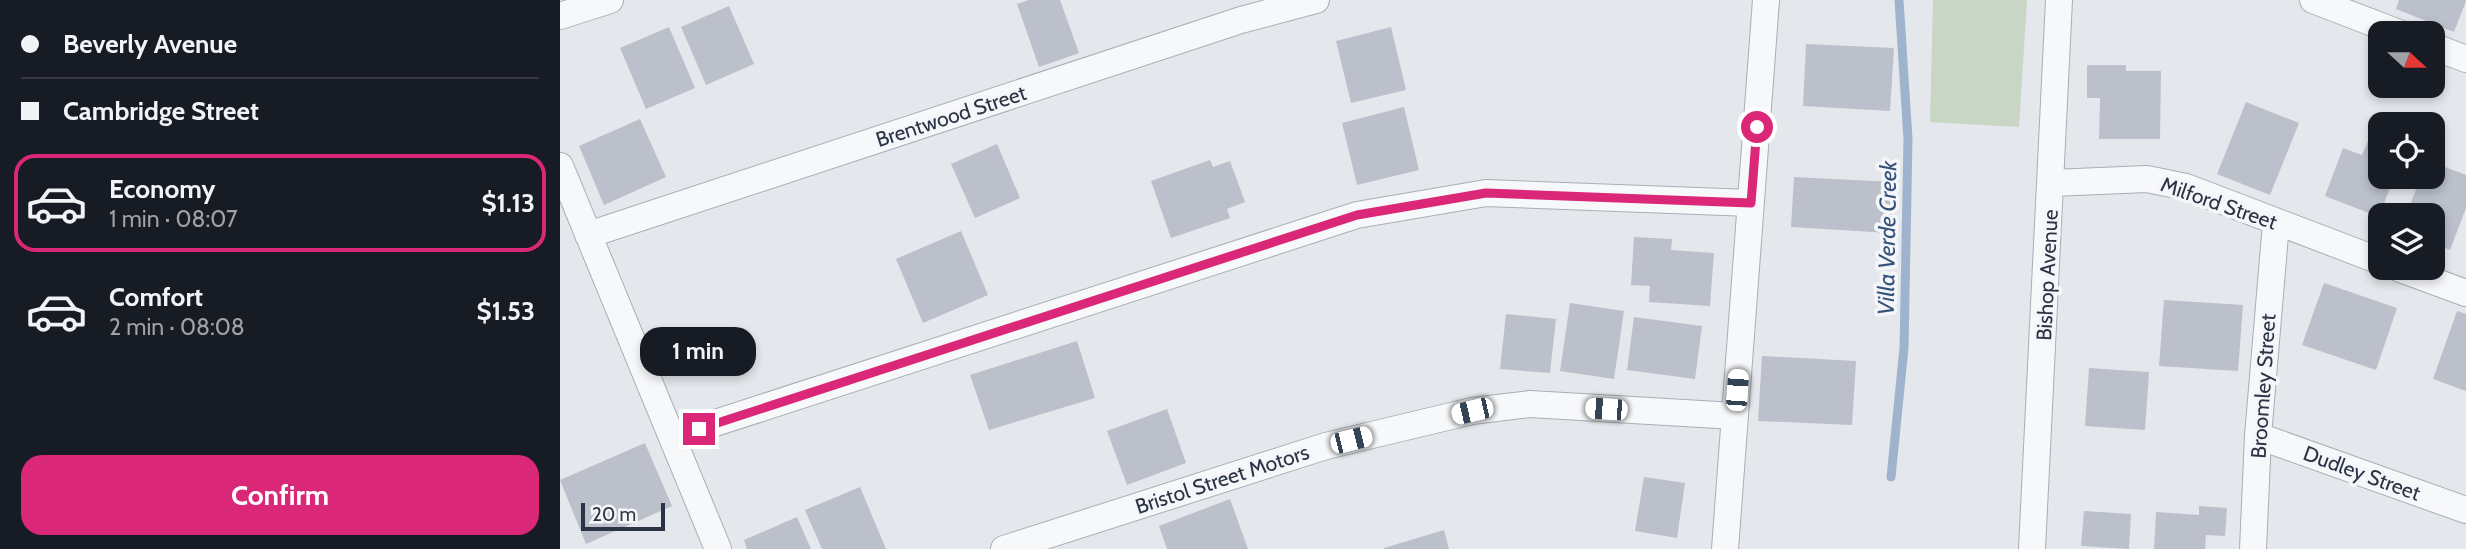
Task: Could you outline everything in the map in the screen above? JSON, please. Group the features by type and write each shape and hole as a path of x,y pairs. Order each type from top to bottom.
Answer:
{"street":[{"path":"560,16 610,0"},
{"name":"Brentwood Street","path":"589,235 1241,20 1315,0"},
{"path":"1725,549 1766,0"},
{"name":"Bishop Avenue","path":"2032,549 2059,0"},
{"path":"2313,0 2368,21"},
{"path":"2445,51 2466,59"},
{"path":"560,166 718,549"},
{"name":"Milford Street","path":"2052,183 2147,179 2186,187 2368,257"},
{"path":"673,438 1357,215 1486,193 1751,203"},
{"name":"Broomley Street","path":"2253,549 2258,436 2276,223"},
{"path":"2431,280 2466,293"},
{"name":"Bristol Street Motors","path":"1004,549 1326,446 1472,411 1530,404 1735,416"},
{"name":"Dudley Street","path":"2258,436 2466,510"}],"green space":[{"path":"1933,0 2027,0 2019,127 1930,122"}],"building":[{"path":"1029,0 1060,0 1079,53 1039,67 1017,4"},
{"path":"2399,0 2466,0 2454,32 2445,28 2445,21 2426,21 2396,9"},
{"path":"729,6 754,64 706,85 681,27"},
{"path":"669,27 695,88 646,109 620,48"},
{"path":"1391,27 1406,90 1351,103 1336,41"},
{"path":"1806,44 1894,48 1890,111 1803,106"},
{"path":"2087,65 2126,65 2126,71 2161,71 2160,139 2099,139 2100,98 2087,98"},
{"path":"2246,102 2299,123 2270,195 2217,174"},
{"path":"1404,107 1419,170 1357,185 1342,123"},
{"path":"640,119 666,177 604,205 579,146"},
{"path":"2368,141 2368,189 2390,189 2384,203 2368,203 2368,213 2325,196 2343,148 2362,155"},
{"path":"997,144 1020,198 975,218 951,164"},
{"path":"1210,160 1213,167 1230,161 1245,202 1227,209 1230,218 1171,238 1151,181"},
{"path":"2445,167 2466,175 2466,208 2450,250 2445,248 2445,203 2411,203 2416,189 2445,189"},
{"path":"1794,177 1893,182 1890,233 1791,227"},
{"path":"961,231 988,295 923,323 896,259"},
{"path":"1634,237 1672,239 1671,250 1714,253 1710,306 1649,302 1650,286 1631,285"},
{"path":"2324,283 2397,308 2376,370 2302,345"},
{"path":"2164,300 2243,305 2238,371 2159,366"},
{"path":"1570,303 1624,311 1614,379 1560,371"},
{"path":"2457,311 2466,314 2466,391 2433,379"},
{"path":"1506,314 1556,319 1550,373 1500,369"},
{"path":"1634,317 1702,326 1695,379 1627,370"},
{"path":"1077,341 1095,398 989,430 970,375"},
{"path":"1762,356 1856,361 1852,425 1758,421"},
{"path":"2089,368 2149,372 2145,430 2085,426"},
{"path":"1167,409 1186,463 1127,485 1107,431"},
{"path":"645,443 672,506 586,544 560,480"},
{"path":"1644,477 1685,483 1677,538 1635,531"},
{"path":"860,487 886,549 822,549 805,510"},
{"path":"1230,499 1248,549 1167,549 1159,526"},
{"path":"2199,506 2227,508 2225,536 2206,535 2205,549 2154,549 2156,512 2199,515"},
{"path":"2084,511 2131,514 2129,549 2081,546"},
{"path":"797,517 811,549 747,549 744,540"},
{"path":"1444,530 1449,549 1384,549 1384,548"}],"waterway":[{"name":"Villa Verde Creek","path":"1891,477 1904,348 1908,139 1899,0"}],"route":[{"path":"699,429 1357,215 1486,193 1751,203 1757,127"}]}
